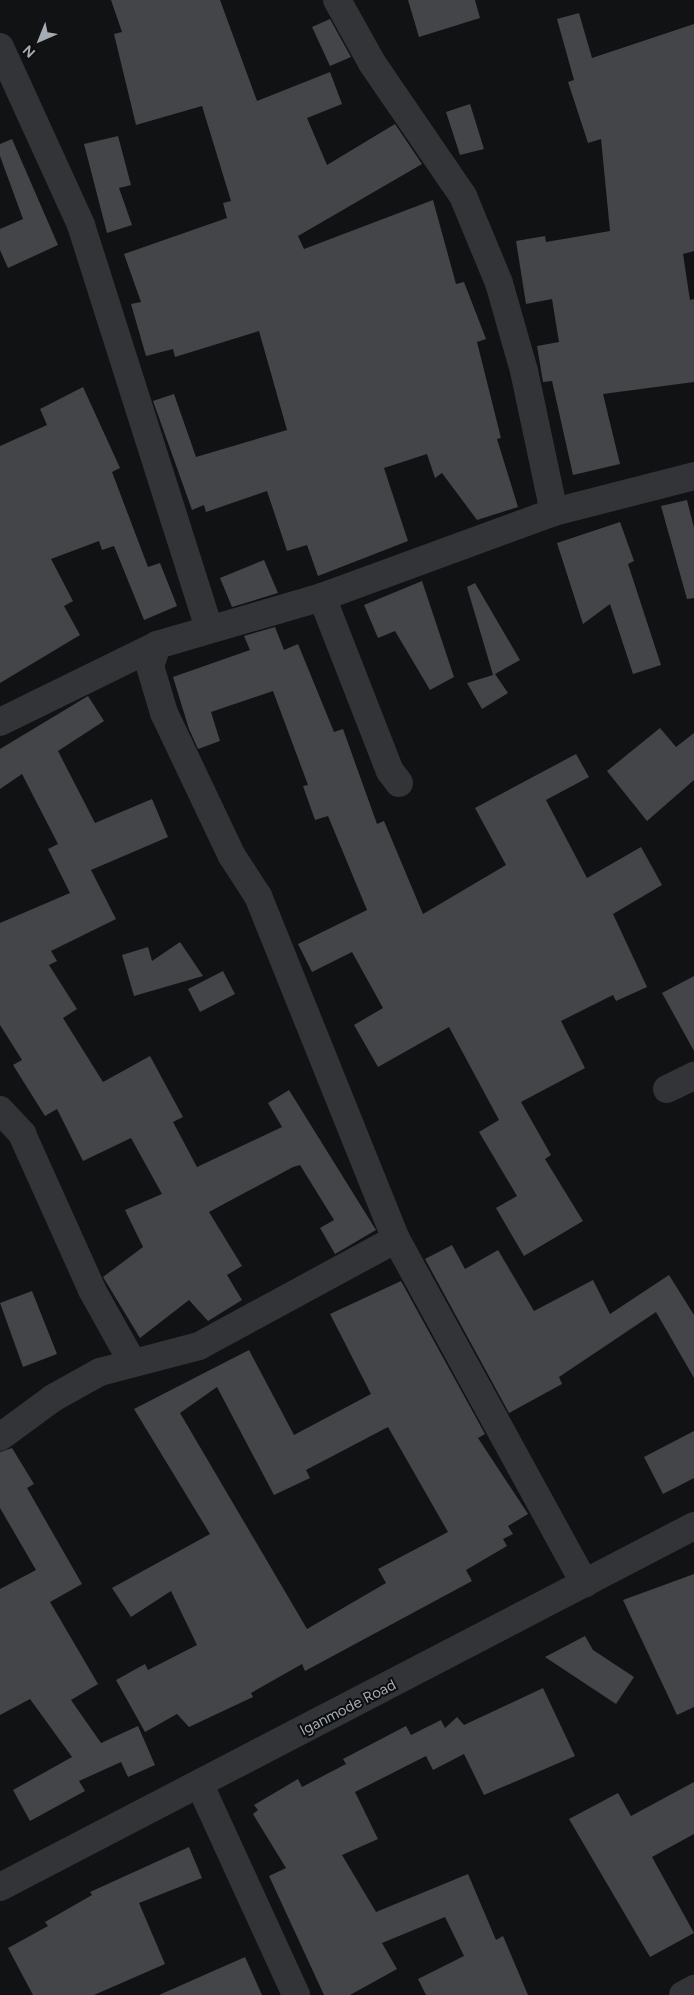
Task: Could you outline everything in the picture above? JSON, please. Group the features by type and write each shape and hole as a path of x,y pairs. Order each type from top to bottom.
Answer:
{"street":[{"path":"337,0 372,63 463,196 499,283 524,371 554,512"},
{"path":"0,47 10,96 80,225 209,628"},
{"path":"0,722 157,645 209,628 322,597 554,512 694,476"},
{"path":"322,597 390,771 399,783"},
{"path":"157,645 150,666 164,713 232,856 258,896 396,1240 585,1584"},
{"path":"667,1089 694,1076"},
{"path":"0,1110 22,1134 92,1290 131,1360"},
{"path":"0,1437 53,1398 131,1360 199,1346 396,1240"},
{"name":"Iganmode Road","path":"0,1887 200,1785 694,1526"},
{"path":"200,1785 296,1995"},
{"path":"683,1995 694,1989"}],"building":[{"path":"111,0 220,0 257,101 330,72 342,104 307,118 327,165 395,124 422,164 298,236 304,249 433,200 456,284 464,282 486,339 477,342 501,438 497,439 518,507 477,520 442,473 435,478 427,454 384,468 408,541 318,576 307,545 287,551 267,491 206,512 204,505 192,510 153,401 174,394 196,457 287,430 259,331 175,357 173,349 146,356 131,304 141,302 124,254 227,218 223,203 231,201 202,106 136,125 114,34 122,32"},
{"path":"408,0 475,0 480,18 419,37"},
{"path":"579,13 592,58 694,24 694,251 683,254 690,300 694,299 694,382 603,394 620,464 573,475 552,381 543,382 537,346 559,342 552,299 526,304 516,241 545,236 546,242 610,231 601,139 588,143 568,82 574,80 557,19"},
{"path":"330,19 351,57 330,66 312,27"},
{"path":"470,104 484,149 460,155 446,112"},
{"path":"118,136 131,185 119,188 132,225 107,233 84,144"},
{"path":"12,139 58,245 8,268 0,250 0,229 23,219 0,156 0,144"},
{"path":"83,387 120,468 112,472 148,567 160,563 177,606 144,620 114,546 102,550 99,541 51,559 73,601 64,606 80,635 0,683 0,446 47,425 40,409"},
{"path":"687,500 694,528 694,598 687,599 661,506"},
{"path":"620,522 634,561 628,564 661,665 633,674 610,604 583,624 557,543"},
{"path":"264,560 278,593 232,607 220,578"},
{"path":"422,581 454,677 430,690 395,631 378,638 364,605"},
{"path":"475,583 520,660 495,674 508,693 482,709 467,683 493,675 467,587"},
{"path":"275,627 284,650 298,644 334,732 343,729 377,824 384,821 423,914 506,865 475,808 576,754 589,777 546,800 587,878 641,847 662,885 613,914 647,987 616,1001 613,995 561,1021 585,1068 521,1102 551,1155 545,1159 583,1221 524,1256 496,1208 517,1196 479,1132 499,1120 449,1027 378,1067 354,1025 383,1008 352,952 312,972 298,944 367,910 328,816 315,820 303,786 308,785 273,691 211,712 220,741 198,749 189,729 173,677 250,650 244,636"},
{"path":"88,696 104,721 58,751 95,823 152,799 168,837 91,870 116,919 51,951 57,961 49,965 77,1009 63,1018 103,1082 150,1056 183,1117 173,1122 197,1167 282,1127 268,1103 289,1090 376,1230 335,1254 320,1228 334,1220 300,1165 293,1167 209,1212 242,1266 227,1275 242,1300 208,1321 189,1300 140,1338 103,1277 143,1247 125,1210 162,1194 131,1138 83,1161 57,1109 45,1116 13,1065 22,1060 0,1025 0,923 70,893 48,849 58,844 22,774 0,789 0,749"},
{"path":"660,728 676,747 694,733 694,780 647,821 607,771"},
{"path":"180,942 203,976 134,996 122,955 148,947 152,961"},
{"path":"223,971 235,994 200,1012 188,989"},
{"path":"694,976 694,1051 662,993"},
{"path":"452,1245 465,1269 498,1250 534,1311 593,1280 610,1314 669,1275 694,1315 694,1378 656,1312 559,1377 562,1384 509,1413 425,1259"},
{"path":"401,1281 485,1434 478,1438 528,1514 508,1526 513,1534 503,1539 507,1546 466,1570 472,1581 305,1671 302,1664 251,1693 253,1697 189,1727 177,1714 145,1732 116,1680 145,1664 148,1670 197,1645 171,1591 131,1617 112,1588 210,1534 134,1409 249,1350 294,1435 371,1394 330,1314","holes":["217,1387 274,1495 310,1478 306,1470 388,1427 448,1532 378,1569 386,1583 307,1629 180,1413"]},
{"path":"32,1291 57,1354 23,1367 0,1303"},
{"path":"694,1431 694,1478 663,1494 644,1457"},
{"path":"12,1448 34,1484 27,1488 82,1584 50,1602 98,1684 71,1700 101,1743 138,1726 155,1765 128,1777 121,1762 79,1781 85,1791 30,1821 13,1790 72,1757 30,1699 0,1715 0,1589 36,1570 0,1508 0,1452"},
{"path":"694,1574 694,1707 677,1715 623,1600"},
{"path":"585,1636 593,1650 634,1677 616,1704 545,1657"},
{"path":"543,1688 575,1756 484,1795 464,1754 433,1770 426,1756 355,1792 378,1839 342,1855 376,1912 468,1874 496,1940 503,1936 528,1995 426,1995 418,1979 464,1956 445,1917 382,1943 397,1969 350,1995 324,1995 269,1876 286,1868 253,1814 258,1810 254,1805 298,1779 302,1787 346,1764 343,1759 406,1726 411,1735 441,1720 445,1728 457,1717 464,1725"},
{"path":"694,1782 694,1834 652,1857 694,1933 650,1957 569,1819 618,1793 631,1816"},
{"path":"189,1847 202,1878 139,1903 165,1964 94,1995 33,1995 8,1948 48,1926 45,1922 92,1895 90,1892"},
{"path":"245,1957 262,1995 159,1995"}]}
